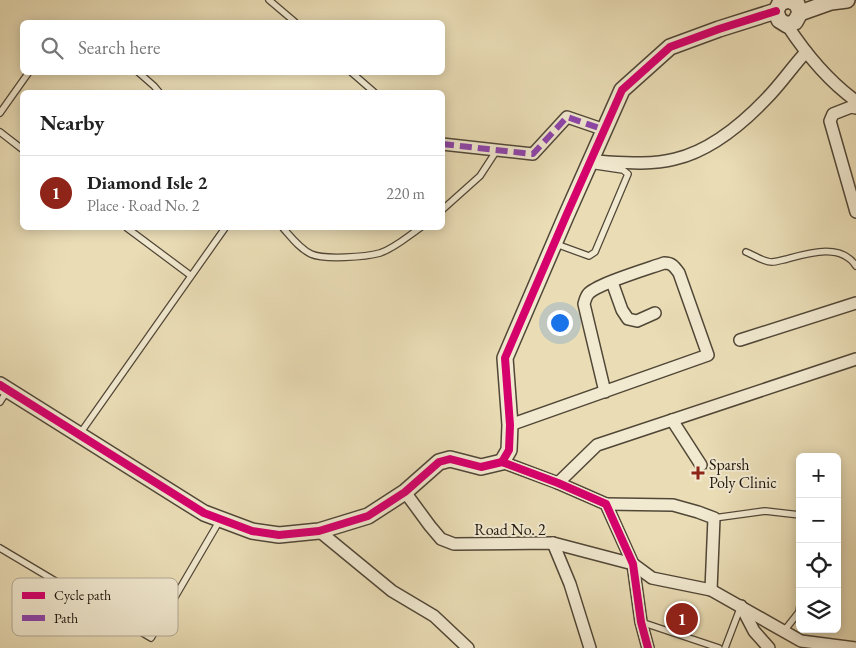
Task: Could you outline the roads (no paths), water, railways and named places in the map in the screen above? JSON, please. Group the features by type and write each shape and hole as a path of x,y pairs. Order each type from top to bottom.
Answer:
{"street":[{"path":"502,462 509,450 510,425 505,358 622,90 670,47 718,29 776,11 779,20 793,8 847,0"},
{"path":"793,8 805,50 840,88 856,100"},
{"path":"590,163 643,163 674,160 695,153 739,124 767,98 805,50"},
{"path":"856,108 851,107 833,114 830,121 856,212"},
{"path":"445,144 534,154 567,117 605,130"},
{"path":"510,425 605,392 708,355 679,273 670,263 664,263 612,282 589,292 585,297 584,304 605,392"},
{"path":"612,282 622,310 628,319 637,321 655,313"},
{"path":"740,340 856,303"},
{"path":"558,483 597,445 856,359"},
{"path":"3,392 79,434 204,513 252,531 279,535 319,531 368,516 404,492 439,462 450,459 481,467 502,462 606,504 673,505 714,518 711,590"},
{"path":"672,420 701,464"},
{"name":"Road No. 2","path":"404,492 441,539 454,544 553,543 633,564 652,578 711,590 801,641 856,648"},
{"path":"606,504 633,564 648,648"},
{"path":"319,531 392,591 434,616 468,648"},
{"path":"553,543 570,584 590,648"},
{"path":"741,606 765,647"}],"lane":[{"path":"269,0 293,20"},
{"path":"0,113 28,75"},
{"path":"141,75 157,90"},
{"path":"354,75 372,90"},
{"path":"0,132 20,147"},
{"path":"445,207 480,176 497,150"},
{"path":"554,244 589,256 595,252 628,174 623,170 590,163"},
{"path":"130,230 190,275"},
{"path":"79,434 224,230"},
{"path":"285,230 311,254 328,258 380,253 417,230"},
{"path":"746,252 765,261 772,262 814,252 842,253 849,257 856,266"},
{"path":"714,518 765,510 796,514"},
{"path":"178,592 220,520"},
{"path":"0,548 50,578"},
{"path":"725,648 741,606"},
{"path":"784,630 796,616"},
{"path":"642,622 719,648"}],"place":[{"name":"Sparsh Poly Clinic","path":"698,473"},
{"name":"Diamond Isle 2","path":"682,619"}]}
